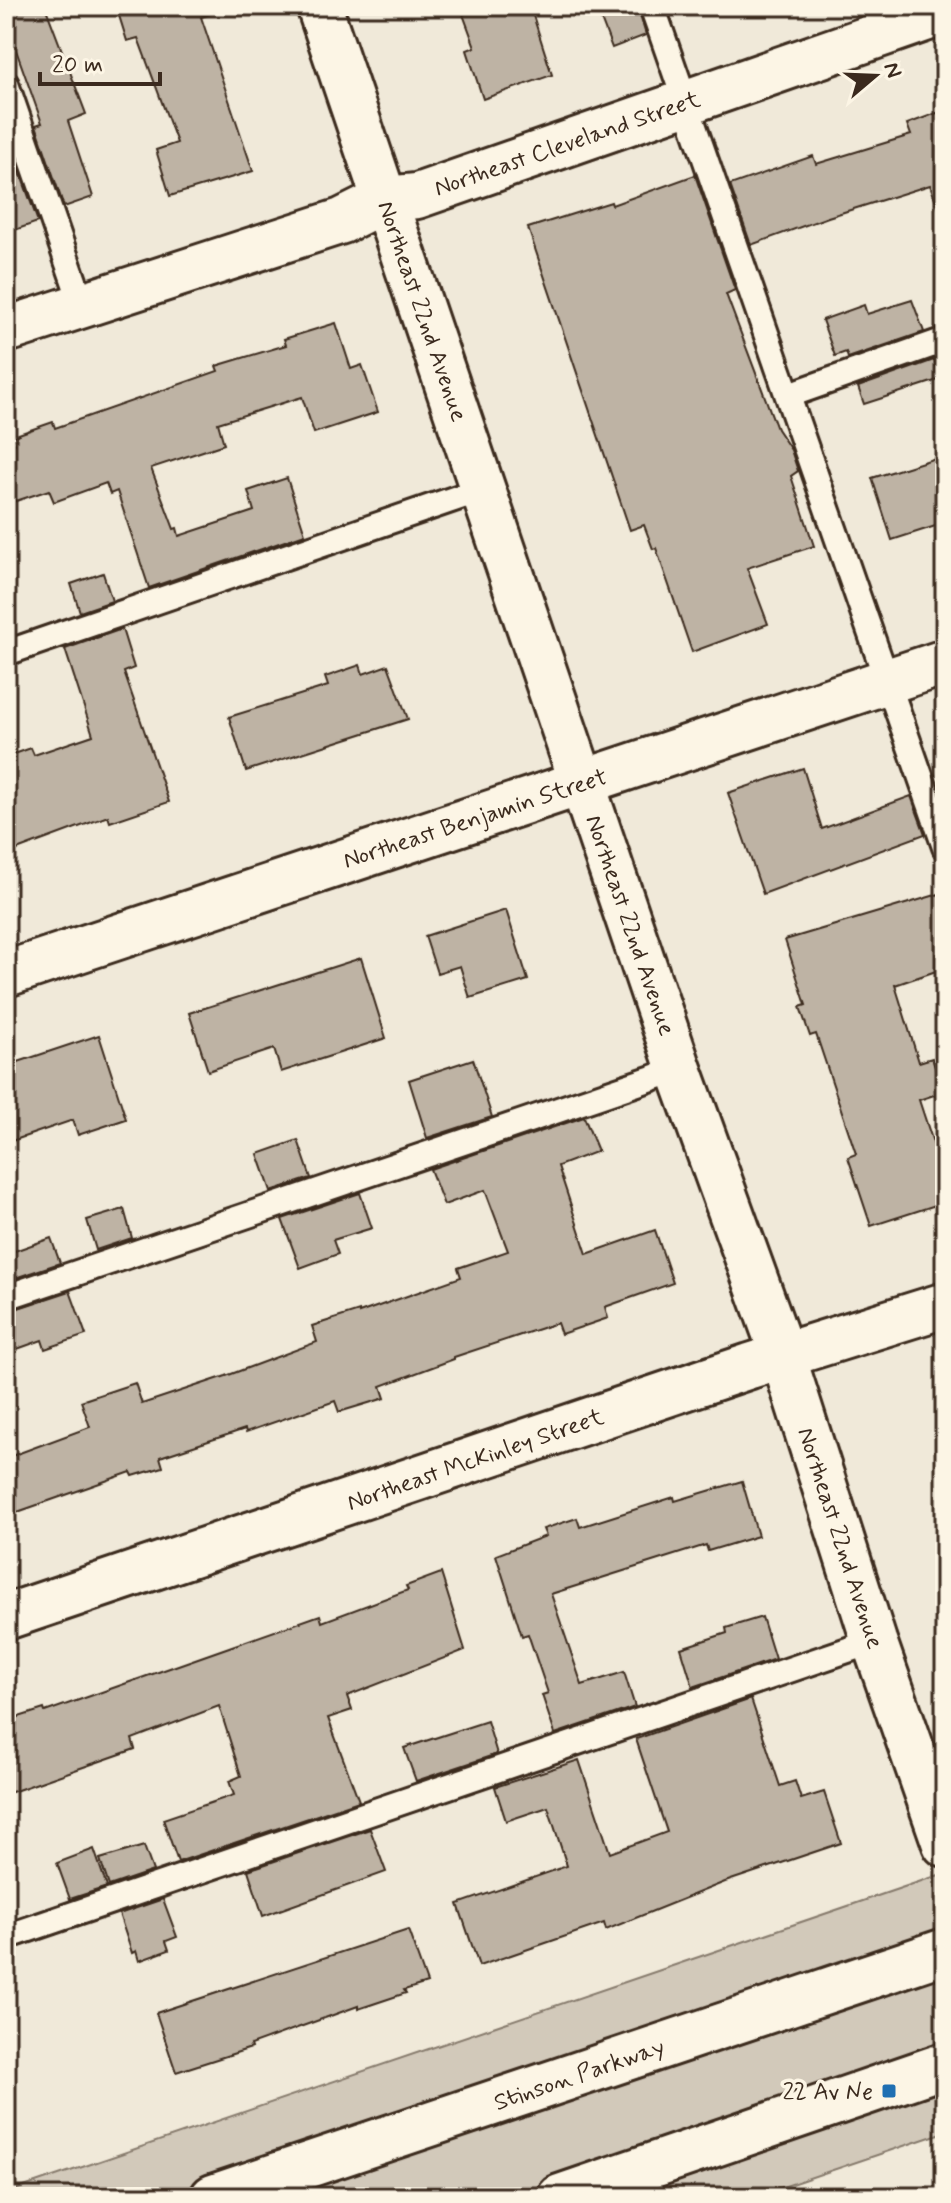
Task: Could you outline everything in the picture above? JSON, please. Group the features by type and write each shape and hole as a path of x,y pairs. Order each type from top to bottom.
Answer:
{"street":[{"name":"Northeast 22nd Avenue","path":"319,6 679,1069 783,1356 874,1641 945,1844"},
{"name":"Northeast Cleveland Street","path":"6,330 342,221 386,199 417,196 945,12"},
{"name":"Northeast Benjamin Street","path":"6,974 945,662"},
{"name":"Northeast McKinley Street","path":"6,1617 783,1356 945,1305"},
{"name":"Stinson Parkway","path":"213,2197 945,1951"},
{"path":"560,2197 945,2065"}],"lane":[{"path":"652,6 945,847"},
{"path":"6,84 82,304"},
{"path":"789,395 945,340"},
{"path":"6,653 483,489"},
{"path":"6,1297 679,1069"},
{"path":"6,1937 874,1641"}],"shaded area":[{"path":"945,1873 945,2132 753,2197 6,2197 6,2193"}],"building":[{"path":"6,6 45,6 86,114 68,121 93,197 64,207 36,125 42,123 6,22"},
{"path":"116,6 213,6 214,13 201,17 253,171 170,196 156,150 177,143 138,38 127,41"},
{"path":"460,6 530,6 552,75 483,99 467,50 475,47"},
{"path":"596,6 637,6 646,35 612,48"},
{"path":"945,110 945,217 942,218 930,185 751,245 730,185 813,156 816,164 911,135 907,124"},
{"path":"6,134 38,222 6,233"},
{"path":"695,175 735,290 726,294 777,429 791,450 798,471 791,476 814,546 747,568 768,624 692,652 656,548 653,549 644,525 630,530 528,228 611,202 612,205"},
{"path":"912,300 924,332 848,358 846,352 835,356 822,320 864,305 867,314"},
{"path":"336,323 351,369 362,365 378,412 314,433 302,397 218,423 224,444 151,468 179,536 254,511 248,491 287,478 305,534 149,588 117,491 110,494 106,483 54,502 49,490 13,502 6,482 6,448 15,444 13,436 53,422 55,428 218,371 216,366 286,345 284,339"},
{"path":"934,360 941,379 864,404 858,387"},
{"path":"945,455 945,523 892,540 872,478"},
{"path":"103,573 112,601 80,612 71,584"},
{"path":"122,629 134,668 124,672 169,802 110,822 108,816 6,854 6,757 31,748 34,755 93,735 65,649"},
{"path":"360,665 363,674 388,665 408,719 246,771 229,717 328,686 325,677"},
{"path":"803,768 822,829 911,796 925,834 763,894 728,793"},
{"path":"939,894 945,911 945,968 895,985 919,1062 932,1058 943,1092 919,1100 945,1179 945,1202 871,1226 848,1157 856,1154 816,1034 810,1036 800,1007 806,1005 785,940"},
{"path":"506,910 528,980 470,998 460,966 437,973 425,936"},
{"path":"361,958 386,1038 281,1072 274,1049 208,1071 189,1013"},
{"path":"99,1035 126,1119 78,1135 73,1120 6,1143 6,1066"},
{"path":"473,1059 492,1117 427,1138 409,1080"},
{"path":"584,1117 598,1151 558,1166 587,1254 655,1230 673,1283 605,1307 608,1318 561,1334 557,1323 454,1357 381,1386 385,1398 339,1412 335,1401 246,1432 245,1429 160,1457 163,1467 133,1476 131,1472 6,1516 6,1458 90,1427 81,1401 135,1383 142,1404 226,1376 317,1342 312,1326 461,1277 458,1268 508,1251 485,1190 444,1205 430,1169"},
{"path":"298,1140 311,1178 271,1191 258,1154"},
{"path":"360,1193 372,1228 333,1240 338,1254 300,1268 282,1219"},
{"path":"124,1209 132,1238 96,1250 87,1220"},
{"path":"51,1238 60,1263 6,1281 6,1254"},
{"path":"70,1291 86,1335 45,1349 42,1340 6,1353 6,1312"},
{"path":"742,1481 758,1536 708,1551 706,1545 551,1594 582,1685 624,1672 635,1707 555,1734 542,1695 548,1693 528,1634 522,1636 496,1555 546,1536 543,1529 577,1518 580,1527 674,1497 675,1501"},
{"path":"441,1573 465,1650 347,1696 352,1710 328,1718 359,1801 178,1862 163,1819 234,1795 229,1781 241,1776 219,1706 132,1739 135,1749 6,1794 6,1721 44,1709 45,1712 320,1615 322,1622 408,1590 406,1586"},
{"path":"762,1617 775,1659 693,1687 681,1648 727,1633 726,1628"},
{"path":"751,1699 780,1786 795,1781 801,1799 824,1792 841,1843 725,1882 606,1930 604,1923 479,1966 458,1904 567,1866 548,1807 506,1821 495,1787 579,1760 610,1853 667,1832 636,1739"},
{"path":"487,1721 497,1754 416,1781 404,1748"},
{"path":"370,1829 386,1872 263,1916 248,1870"},
{"path":"144,1846 153,1871 109,1886 100,1859"},
{"path":"94,1849 107,1887 70,1899 57,1863"},
{"path":"163,1899 177,1937 166,1941 169,1950 139,1961 136,1951 132,1953 119,1914"},
{"path":"408,1930 427,1983 404,1990 406,1993 358,2009 358,2006 250,2045 251,2048 176,2072 156,2013"}],"place":[{"name":"22 Av Ne","path":"889,2091"}]}
